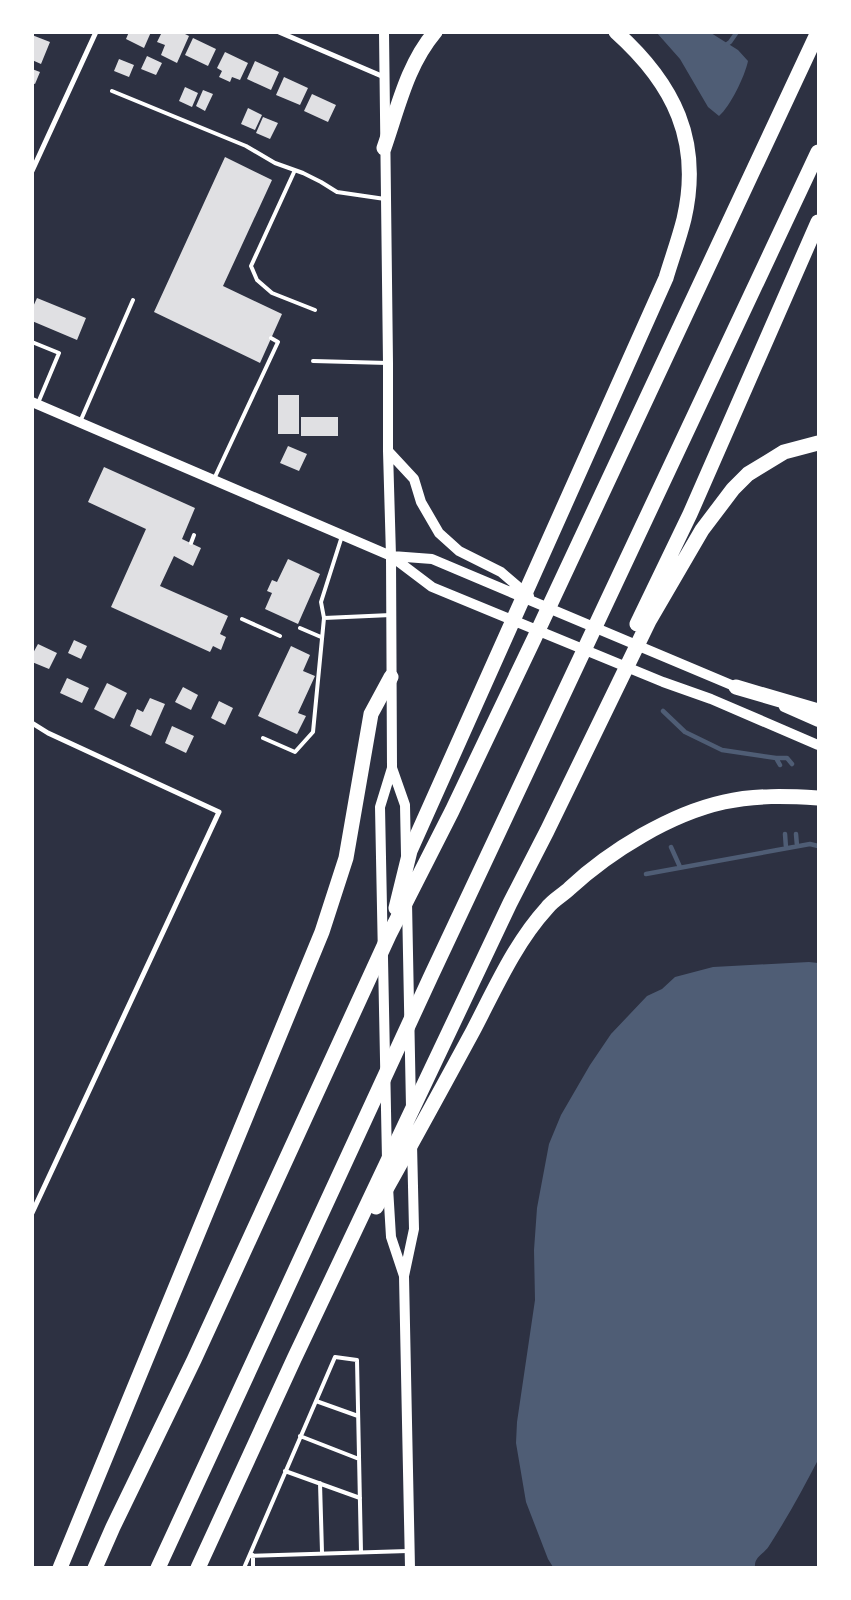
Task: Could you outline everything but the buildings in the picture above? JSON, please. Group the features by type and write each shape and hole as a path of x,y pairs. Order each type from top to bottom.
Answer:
{"highway":[{"path":"384,148 411,69 426,43 435,32"},
{"path":"389,935 410,851 666,278 684,219 689,188 690,163 678,116 669,96 652,69 616,32"},
{"path":"95,1568 112,1527 194,1360 389,935 429,858 534,639 818,32"},
{"path":"158,1568 431,976 608,603 818,152"},
{"path":"198,1568 294,1359 510,903 537,830 645,619 818,222"},
{"path":"645,619 692,546 733,489 748,474 784,452 818,443"},
{"path":"60,1568 322,932 346,858 371,714 391,677"},
{"path":"736,687 818,710"},
{"path":"318,1311 434,1104 508,964 548,907 592,868 617,850 687,814 725,802 764,797 818,798"}],"main road":[{"path":"384,32 392,768 380,807 386,1131 391,1237 404,1276"},
{"path":"35,403 391,556 432,587 663,682 711,699 818,745"},
{"path":"388,451 414,479 421,502 439,533 459,550 501,572 540,604"},
{"path":"391,556 432,559 818,722"},
{"path":"392,768 405,805 414,1229 404,1276 410,1568"}],"street":[{"path":"32,171 96,32"},
{"path":"279,32 384,77"},
{"path":"32,723 48,734 219,812 32,1213"}],"lane":[{"path":"112,91 246,146 275,162 322,182 337,192 385,199"},
{"path":"295,170 251,266 257,280 272,293 315,310"},
{"path":"80,422 133,300"},
{"path":"214,479 278,342 272,338"},
{"path":"32,342 59,353 35,403"},
{"path":"313,362 388,363"},
{"path":"191,543 194,535"},
{"path":"263,738 295,752 313,732 324,618 321,602 342,535"},
{"path":"324,618 391,615"},
{"path":"242,619 280,636"},
{"path":"300,628 322,637"},
{"path":"244,1568 252,1556 285,1471 335,1357 357,1360 361,1552"},
{"path":"316,1401 358,1416"},
{"path":"300,1436 359,1460"},
{"path":"285,1471 360,1498"},
{"path":"320,1484 322,1552"},
{"path":"252,1556 322,1552 410,1551"},
{"path":"252,1556 253,1568"}],"water":[{"path":"657,33 711,33 738,50 748,61 736,91 728,106 719,116 708,107 680,59"},
{"path":"818,963 818,1460 776,1535 756,1561 755,1567 553,1567 548,1559 526,1502 516,1443 517,1422 535,1300 534,1250 537,1208 549,1144 561,1115 590,1065 611,1034 647,996 662,989 675,977 713,967"}],"waterway":[{"path":"723,47 730,42 737,32"},
{"path":"663,711 685,732 722,750 776,758 780,765"},
{"path":"776,758 787,758 792,764"},
{"path":"785,834 786,848"},
{"path":"796,834 797,846"},
{"path":"646,874 810,844 818,846"},
{"path":"671,847 680,867"}]}
